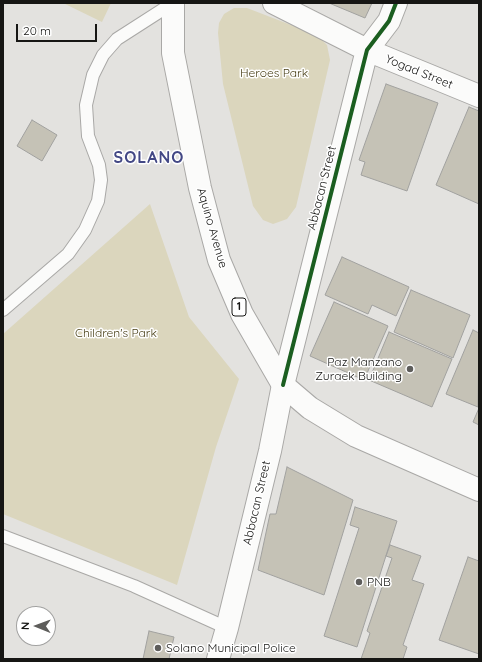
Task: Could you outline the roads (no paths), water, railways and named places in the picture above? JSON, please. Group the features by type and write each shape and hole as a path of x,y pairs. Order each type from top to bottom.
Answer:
{"main road":[{"name":"Aquino Avenue","path":"173,3 173,53 200,188 219,260 242,314 283,385 310,408 356,436 479,490"},
{"name":"Yogad Street","path":"274,3 367,50 479,96"},
{"name":"Abbacan Street","path":"218,659 228,628 270,451 283,385 367,50 389,21 396,3"}],"lane":[{"path":"3,310 68,254 85,230 98,201 101,180 100,165 88,136 86,105 93,75 103,55 117,39 173,3"},
{"path":"3,536 134,586 228,628"}],"place":[{"name":"Paz Manzano Zuraek Building","path":"410,369"},
{"name":"PNB","path":"359,582"},
{"name":"Solano Municipal Police","path":"158,648"}],"district":[{"name":"SOLANO","path":"149,158"}],"park label":[{"name":"Heroes Park","path":"274,73"},
{"name":"Children's Park","path":"116,333"}]}
